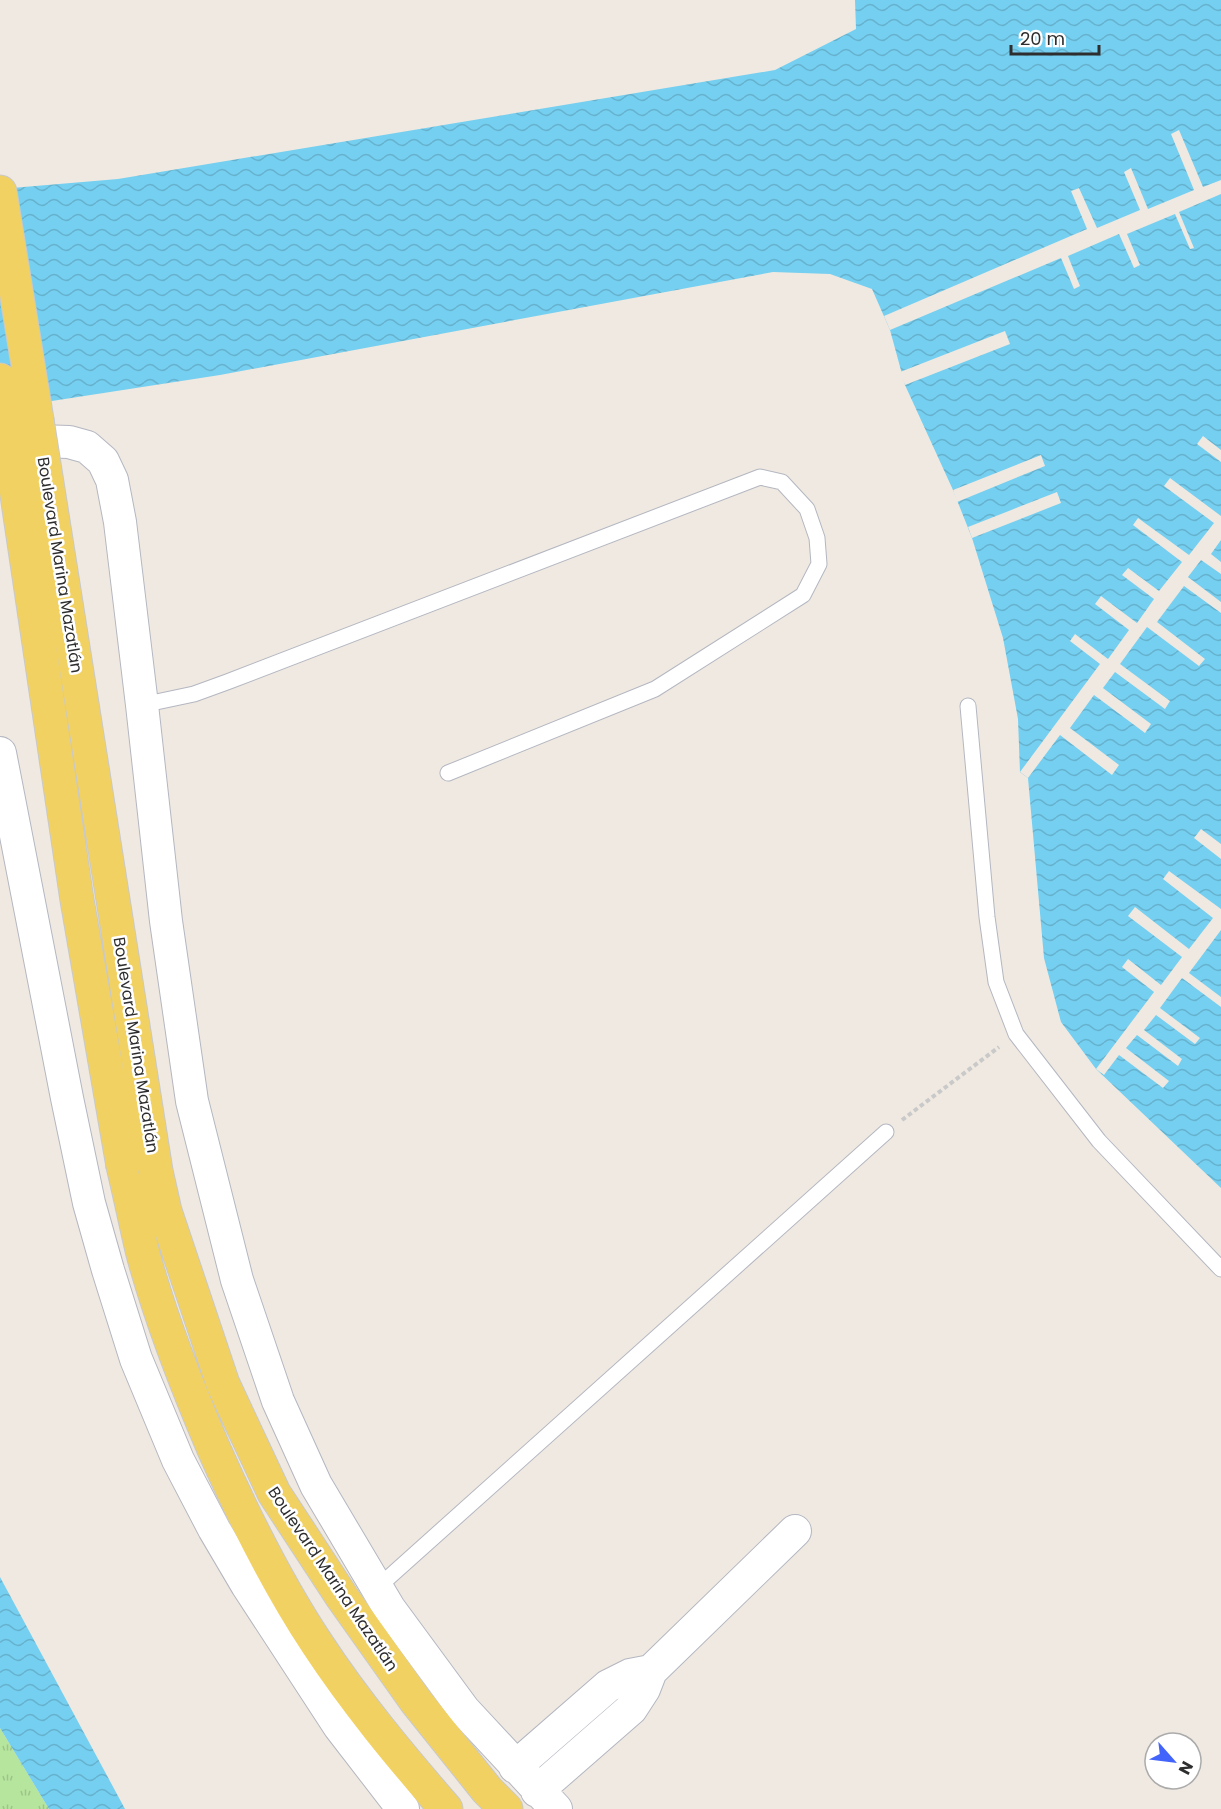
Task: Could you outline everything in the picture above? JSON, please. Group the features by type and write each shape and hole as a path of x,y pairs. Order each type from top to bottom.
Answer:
{"main road":[{"name":"Boulevard Marina Mazatlán","path":"0,192 156,1171 165,1211 223,1384 274,1493 415,1700 487,1790 506,1809"},
{"name":"Boulevard Marina Mazatlán","path":"0,380 77,900 123,1166 143,1254 160,1312 190,1394 239,1504 271,1567 316,1643 352,1695 446,1809"}],"street":[{"name":"Boulevard Marina Mazatlán","path":"0,451 39,441 69,442 87,447 103,461 112,480 120,522 166,921 192,1101 237,1280 278,1401 312,1474 389,1608 464,1710 547,1800"},
{"path":"0,753 89,1203 136,1359 178,1460 214,1529 247,1585 339,1726 403,1809"},
{"path":"547,1800 631,1709 644,1689 651,1671 795,1531"},
{"path":"515,1767 608,1686 630,1676 651,1671"}],"lane":[{"path":"142,705 194,694 227,682 760,477 782,482 807,508 816,538 819,564 803,595 655,689 448,773"},
{"path":"968,706 987,917 996,982 1016,1034 1099,1141 1221,1269"},
{"path":"377,1588 885,1132"}],"path":[{"path":"885,1132 1016,1034"}],"green space":[{"path":"0,1728 49,1809 0,1809"}],"water":[{"path":"855,0 1221,0 1221,1188 1096,1069 1061,1022 1044,958 1028,778 1020,772 1018,719 1003,638 972,538 953,490 905,385 890,330 872,289 830,274 773,272 220,375 0,409 0,189 118,179 775,70 856,29"},
{"path":"0,1577 125,1809 49,1809 0,1728"}],"pier":[{"path":"1179,130 1203,187 1221,180 1221,194 1179,212 1194,248 1190,249 1175,214 1127,234 1140,265 1134,268 1119,234 1068,256 1080,286 1074,289 1061,258 890,330 884,316 1087,229 1071,191 1079,188 1097,228 1140,210 1124,172 1131,168 1148,209 1194,190 1171,134"},
{"path":"1005,331 1010,344 905,385 900,372"},
{"path":"1203,436 1221,450 1221,462 1197,444"},
{"path":"1041,455 1045,466 957,502 953,490"},
{"path":"1170,478 1221,516 1221,540 1211,554 1221,562 1221,574 1201,560 1188,577 1221,602 1221,613 1184,586 1157,622 1205,659 1199,666 1147,627 1120,664 1170,701 1165,709 1115,672 1103,688 1151,724 1145,733 1094,695 1070,728 1119,765 1112,775 1060,735 1028,778 1020,772 1100,664 1070,641 1075,634 1108,659 1129,630 1095,604 1101,596 1137,623 1154,599 1122,575 1128,568 1159,591 1182,562 1133,525 1138,518 1189,555 1214,523 1164,486"},
{"path":"1057,492 1061,503 972,538 968,527"},
{"path":"1201,829 1221,844 1221,859 1194,838"},
{"path":"1169,871 1221,909 1221,930 1189,973 1221,997 1221,1007 1182,978 1160,1008 1200,1038 1195,1044 1156,1015 1144,1030 1182,1059 1178,1066 1137,1035 1126,1048 1169,1081 1163,1088 1119,1055 1104,1075 1096,1069 1154,992 1122,967 1128,959 1161,985 1182,957 1128,916 1135,907 1189,949 1213,918 1163,879"}]}
